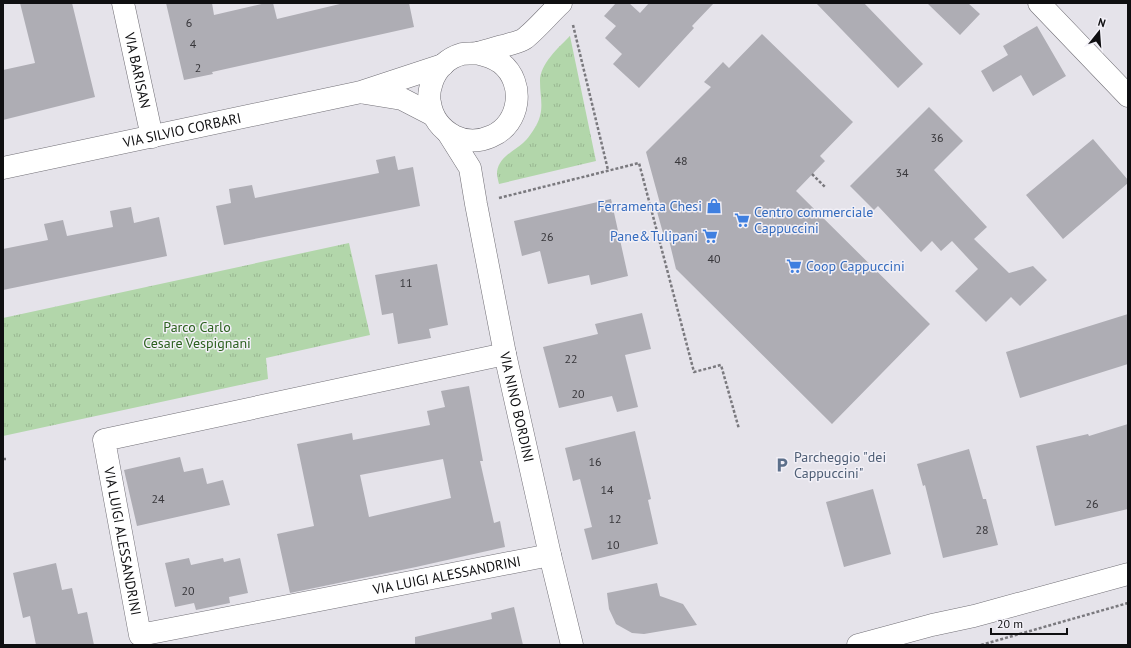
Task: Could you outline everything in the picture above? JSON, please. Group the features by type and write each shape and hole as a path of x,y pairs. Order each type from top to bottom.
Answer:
{"street":[{"name":"VIA BARISAN","path":"123,3 152,137"},
{"path":"1039,3 1128,96"},
{"name":"VIA SILVIO CORBARI","path":"476,53 490,56 502,64 511,74 516,87 517,101 514,113 507,125 497,134 485,139 472,141 459,138 448,133 439,125 433,115 429,102 430,88 435,76 443,65 452,58 523,40 566,11"},
{"name":"VIA SILVIO CORBARI","path":"511,74 523,40"},
{"name":"VIA SILVIO CORBARI","path":"3,168 361,92 443,65"},
{"name":"VIA SILVIO CORBARI","path":"361,92 402,99 433,115"},
{"name":"VIA NINO BORDINI","path":"448,133 470,168 505,354 550,555 572,645"},
{"path":"470,168 485,139"},
{"name":"VIA LUIGI ALESSANDRINI","path":"505,354 104,440 140,635 550,555"},
{"path":"858,645 932,625 974,616 1128,574"}],"path":[{"path":"566,11 608,170"},
{"path":"476,204 639,163 694,372 721,365 739,429"},
{"path":"812,174 826,188"},
{"path":"981,645 1128,603"}],"green space":[{"path":"570,36 596,161 499,184 497,172 500,162 527,140 539,120 541,109 540,81 543,68 550,57"},
{"name":"Parco Carlo Cesare Vespignani","path":"349,243 370,335 266,358 268,379 3,436 3,318"}],"building":[{"path":"20,3 72,3 95,97 3,120 3,70 35,63"},
{"path":"166,3 212,3 214,15 266,3 273,3 277,19 344,3 409,3 414,27 212,72 213,74 184,80"},
{"path":"616,3 629,3 640,13 649,3 714,3 692,26 694,28 639,88 613,64 622,54 605,38 616,26 604,16"},
{"path":"816,3 864,3 923,64 898,88"},
{"path":"927,3 968,3 980,14 960,35"},
{"path":"1037,26 1066,76 1033,96 1021,75 993,92 981,71 1008,55 1003,46"},
{"name":"Centro commerciale Cappuccini","path":"762,34 853,122 820,156 825,161 796,191 930,324 832,424 676,269 667,232 663,233 656,208 661,207 646,152 711,87 704,82 723,62 729,68"},
{"path":"929,107 963,141 934,170 987,227 974,239 1009,273 1033,266 1047,280 1020,306 1011,297 986,322 955,291 978,269 952,241 941,251 932,241 921,252 878,206 874,210 850,186"},
{"path":"1093,139 1128,180 1128,183 1063,239 1026,195"},
{"path":"395,156 398,170 413,167 420,206 224,245 216,206 231,203 229,189 252,185 255,198 379,173 376,160"},
{"path":"611,199 628,276 591,285 589,275 548,284 540,251 522,256 514,221"},
{"path":"131,207 134,223 159,217 167,256 3,290 3,249 48,240 44,224 63,220 67,236 113,227 110,211"},
{"path":"437,264 448,325 429,329 431,338 398,344 393,313 382,315 375,275"},
{"path":"642,313 651,349 625,355 638,407 617,412 612,396 559,408 543,347 598,334 595,324"},
{"path":"1128,314 1128,364 1020,398 1006,352"},
{"path":"469,386 483,461 480,461 494,523 500,521 505,547 290,593 277,534 314,526 297,444 352,433 353,440 430,425 427,411 445,407 441,391","holes":["443,459 451,498 369,517 360,475"]},
{"path":"1128,424 1128,509 1055,526 1036,446 1088,434 1089,436"},
{"path":"635,431 651,499 648,500 658,544 592,560 584,529 592,527 580,479 573,481 565,448"},
{"path":"969,449 983,499 986,499 998,545 943,558 925,485 923,486 917,464"},
{"path":"180,457 184,472 203,468 207,484 223,480 230,505 137,526 124,470"},
{"path":"873,489 891,554 844,567 826,502"},
{"path":"189,558 191,565 223,558 224,562 240,558 248,593 229,597 230,603 196,610 194,603 175,607 165,563"},
{"path":"56,563 62,590 72,588 78,614 87,612 94,645 36,645 30,616 23,618 13,573"},
{"path":"657,583 660,596 683,604 697,625 644,634 632,633 616,624 609,609 607,593"},
{"path":"514,607 523,645 415,645 415,637 492,619 491,613"}],"place":[{"name":"Ferramenta Chesi","path":"714,206"},
{"name":"Centro commerciale Cappuccini","path":"742,220"},
{"name":"Pane&Tulipani","path":"710,236"},
{"name":"Coop Cappuccini","path":"794,266"},
{"name":"Parcheggio \"dei Cappuccini\"","path":"782,465"}]}
